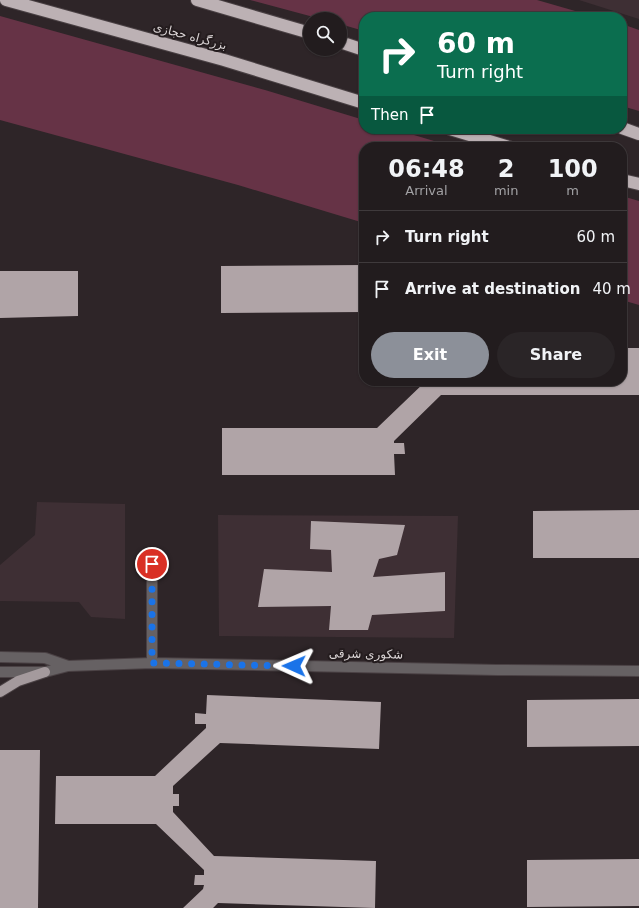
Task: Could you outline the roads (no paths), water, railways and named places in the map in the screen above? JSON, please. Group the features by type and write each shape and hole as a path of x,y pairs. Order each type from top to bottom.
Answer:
{"highway":[{"name":"بزرگراه حجازی","path":"6,0 224,60 359,101"},
{"path":"197,0 303,31"},
{"path":"347,44 359,48"},
{"path":"627,130 639,134"},
{"path":"466,134 493,142"},
{"path":"627,181 639,184"}],"main road":[{"path":"0,692 18,681 45,672"}],"street":[{"path":"152,564 152,663"},
{"name":"شکوری شرقی","path":"0,657 45,658 68,666"},
{"name":"شکوری شرقی","path":"0,672 45,672 68,666 152,663 639,671"}]}
